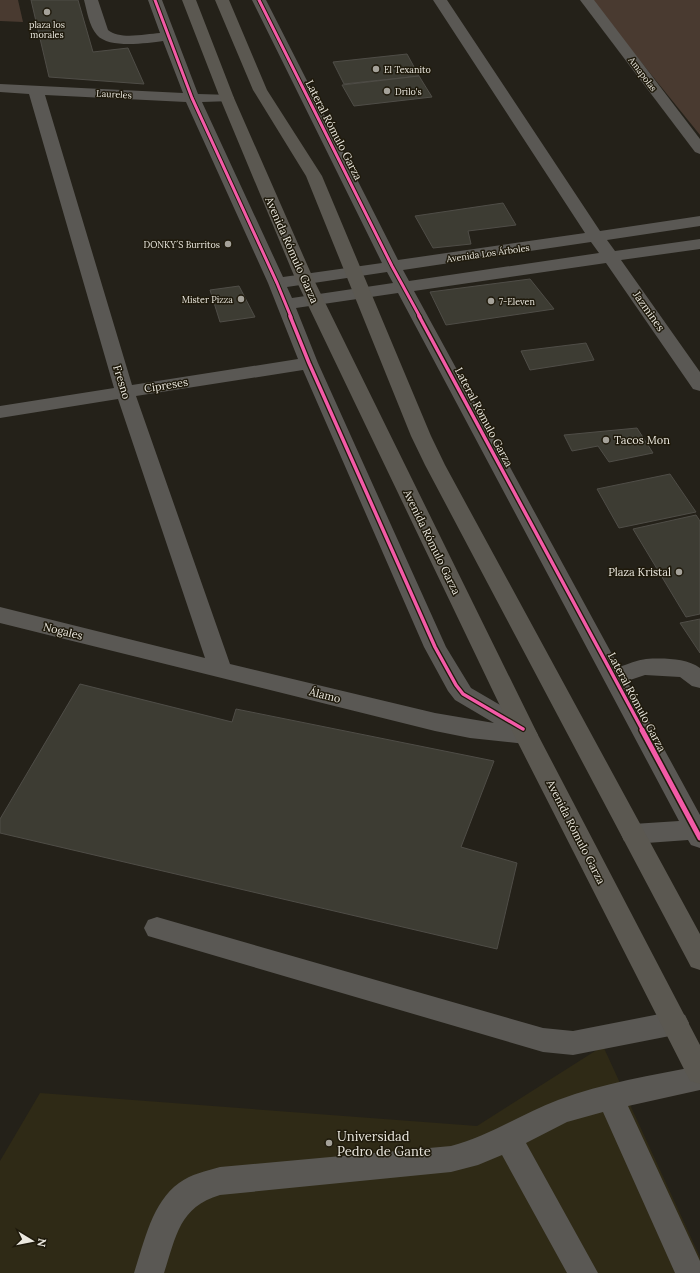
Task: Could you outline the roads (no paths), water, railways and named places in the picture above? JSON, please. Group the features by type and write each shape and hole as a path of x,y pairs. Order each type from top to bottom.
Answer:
{"main road":[{"name":"Avenida Rómulo Garza","path":"189,0 227,98 314,299 525,732 700,1072"},
{"path":"222,0 260,90 314,176 421,436 435,465 700,959"}],"street":[{"path":"91,0 101,31 107,37 125,39 169,36"},
{"path":"155,0 192,98 276,283 309,363 435,647 456,685 463,694 525,732"},
{"name":"Lateral Rómulo Garza","path":"259,0 392,266 698,832"},
{"name":"Jazmines","path":"440,0 597,238 700,385"},
{"name":"Amapolas","path":"587,0 700,149"},
{"name":"Laureles","path":"0,88 192,98 227,98"},
{"name":"Fresno","path":"36,90 125,392 220,669"},
{"name":"Avenida Los Árboles","path":"276,283 597,238 700,221"},
{"name":"Avenida Los Árboles","path":"285,304 700,244"},
{"name":"Cipreses","path":"0,412 309,363"},
{"name":"Nogales","path":"0,615 125,647"},
{"name":"Álamo","path":"125,647 463,728 525,732"},
{"path":"613,677 645,667 685,669 700,680"},
{"path":"633,834 698,832"},
{"path":"157,928 543,1040 573,1043 675,1023"},
{"path":"149,1273 169,1216 185,1196 201,1186 220,1181 451,1159 478,1152 560,1112 610,1097 700,1078"},
{"path":"610,1097 690,1273"},
{"path":"508,1138 583,1273"}],"place":[{"name":"plaza los morales","path":"47,12"},
{"name":"El Texanito","path":"376,69"},
{"name":"Drilo's","path":"387,91"},
{"name":"DONKY´S Burritos","path":"228,244"},
{"name":"Mister Pizza","path":"241,299"},
{"name":"7-Eleven","path":"491,301"},
{"name":"Tacos Mon","path":"606,440"},
{"name":"Plaza Kristal","path":"679,572"},
{"name":"Universidad Pedro de Gante","path":"329,1143"}]}
